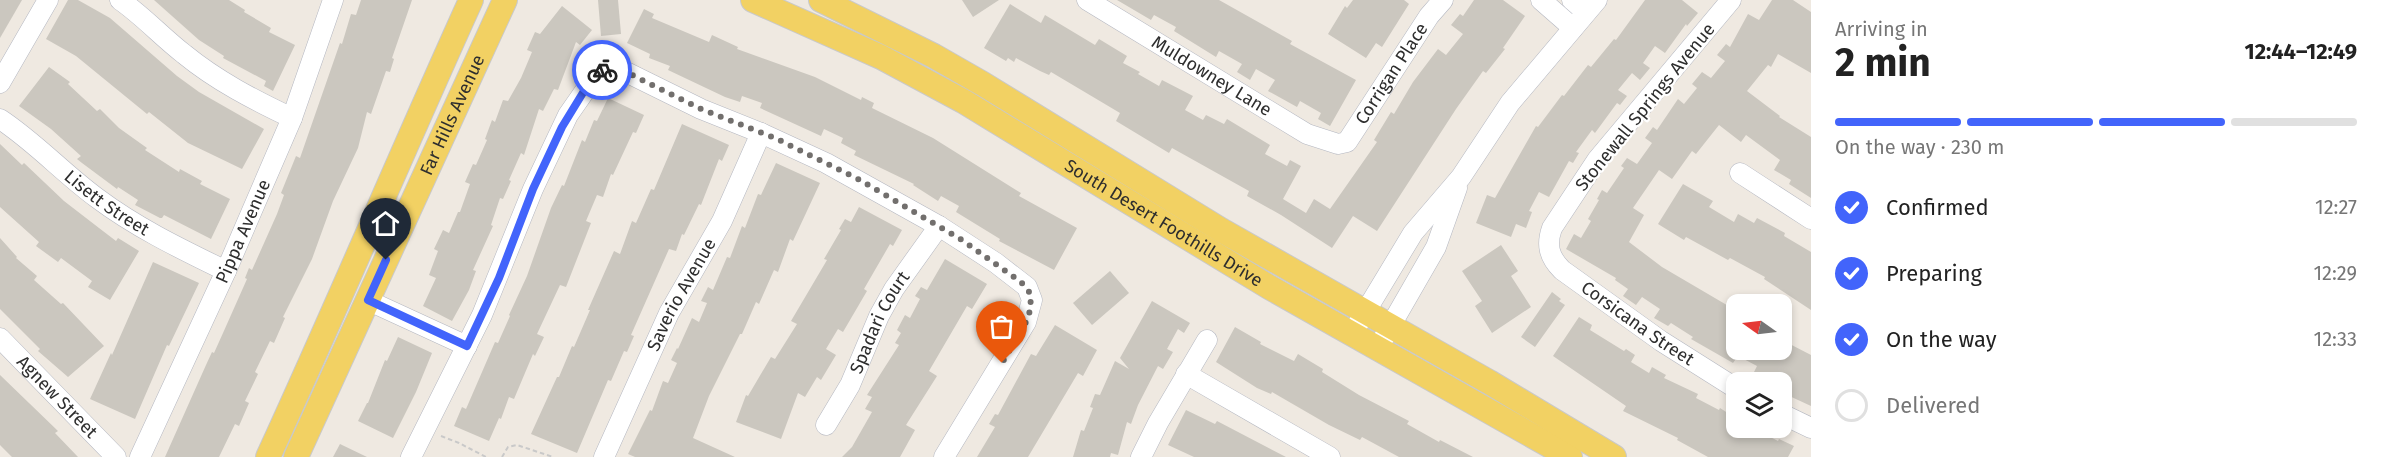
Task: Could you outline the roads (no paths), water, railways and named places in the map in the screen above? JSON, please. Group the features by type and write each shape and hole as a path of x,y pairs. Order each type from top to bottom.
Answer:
{"main road":[{"name":"Far Hills Avenue","path":"268,457 329,326 418,117 471,0"},
{"name":"Far Hills Avenue","path":"296,457 505,0"},
{"name":"South Desert Foothills Drive","path":"753,0 880,57 963,101 1190,241 1570,457"},
{"name":"South Desert Foothills Drive","path":"821,0 973,78 1221,230 1489,382 1614,457"}],"street":[{"path":"0,83 48,0"},
{"path":"120,0 141,15 185,56 216,78 292,118"},
{"name":"Pippa Avenue","path":"140,457 226,270 292,118 333,0"},
{"name":"Muldowney Lane","path":"1087,0 1306,134 1338,144"},
{"name":"Corrigan Place","path":"1338,144 1347,142 1429,16 1443,0"},
{"path":"1541,0 1573,28"},
{"name":"Stonewall Springs Avenue","path":"1549,249 1552,228 1597,160 1731,0"},
{"path":"1352,334 1413,233 1461,177 1510,103 1573,28 1585,4"},
{"path":"411,457 499,278 533,189 562,127 592,78 604,69 617,68 711,114 761,133 858,179 939,226 1027,287 1032,300 1026,322 944,457"},
{"name":"Lisett Street","path":"0,119 115,212 163,241 226,270"},
{"name":"Saverio Avenue","path":"604,457 669,313 722,221 761,133"},
{"path":"1740,173 1811,219"},
{"path":"1377,349 1436,247 1461,177"},
{"name":"Spadari Court","path":"826,425 853,379 879,316 894,289 939,226"},
{"name":"Corsicana Street","path":"1549,249 1553,261 1562,270 1608,305 1726,382"},
{"path":"368,300 467,346"},
{"name":"Agnew Street","path":"0,338 116,457"},
{"path":"1141,457 1185,374 1207,340"},
{"path":"1185,374 1330,457"},
{"path":"1792,419 1811,428"}]}
